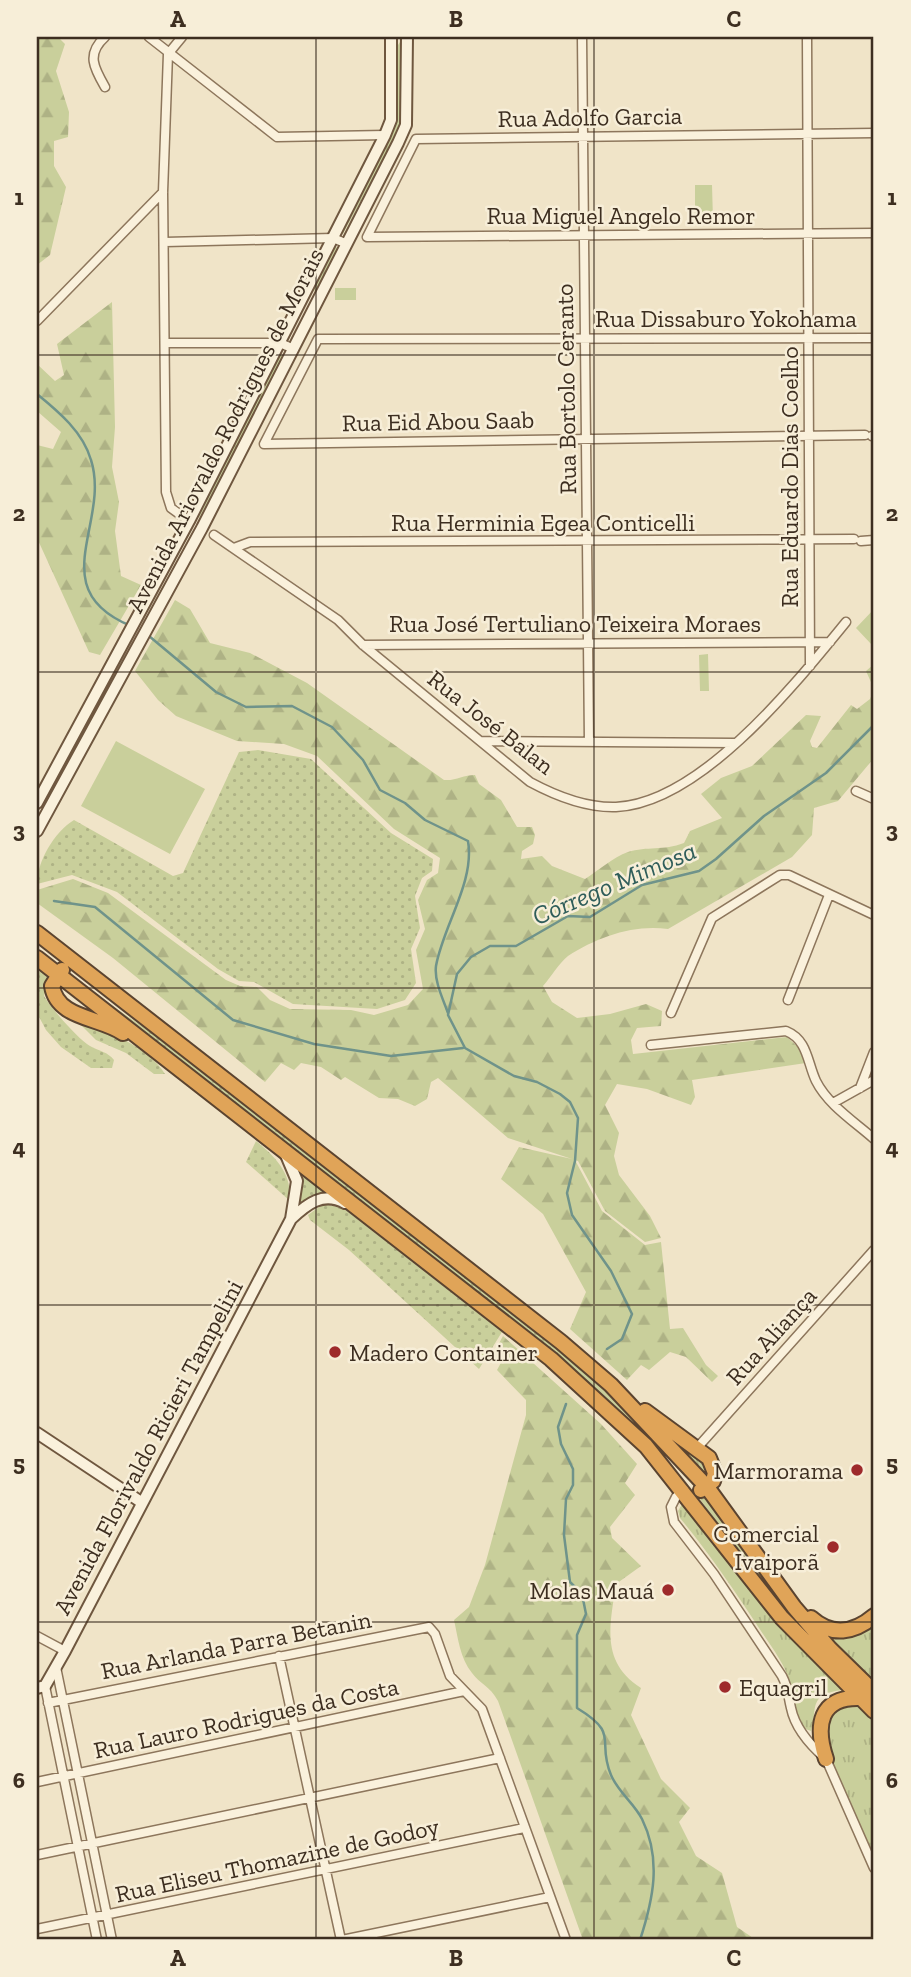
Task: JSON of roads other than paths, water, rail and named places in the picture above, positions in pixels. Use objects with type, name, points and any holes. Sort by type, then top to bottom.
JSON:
[{"type":"highway","points":[[37,933],[561,1342],[611,1385],[697,1448],[714,1465],[715,1473],[696,1489]]},
{"type":"highway","points":[[37,958],[551,1359],[696,1489],[782,1618],[868,1695]]},
{"type":"highway","points":[[102,986],[74,971],[63,970],[52,986],[54,995],[62,1006],[116,1029],[154,1055],[163,1057]]},
{"type":"highway","points":[[611,1385],[696,1489],[821,1627],[838,1632],[854,1630],[874,1616]]},
{"type":"highway","points":[[768,1571],[868,1695],[874,1711]]},
{"type":"highway","points":[[825,1759],[819,1736],[825,1712],[843,1698],[868,1695]]},
{"type":"street","points":[[105,37],[94,50],[92,58],[105,87]]},
{"type":"street","points":[[149,37],[277,137],[385,135]]},
{"type":"street","points":[[182,37],[168,54],[163,192],[167,343],[166,492],[172,508],[189,522]]},
{"type":"street","name":"Avenida Ariovaldo Rodrigues de Morais","points":[[37,803],[189,522],[385,135],[391,120],[391,37]]},
{"type":"street","name":"Avenida Ariovaldo Rodrigues de Morais","points":[[37,831],[294,349],[406,125],[407,37]]},
{"type":"street","name":"Rua Bortolo Ceranto","points":[[582,37],[589,742]]},
{"type":"street","name":"Rua Eduardo Dias Coelho","points":[[807,37],[810,666]]},
{"type":"street","name":"Rua Adolfo Garcia","points":[[367,237],[416,139],[874,133]]},
{"type":"street","points":[[37,321],[163,192]]},
{"type":"street","name":"Rua Miguel Angelo Remor","points":[[367,237],[584,233],[874,233]]},
{"type":"street","points":[[165,242],[333,238],[345,243]]},
{"type":"street","name":"Rua Dissaburo Yokohama","points":[[264,444],[318,339],[873,338]]},
{"type":"street","points":[[167,343],[280,343],[294,349]]},
{"type":"street","name":"Rua Eid Abou Saab","points":[[264,444],[586,437],[870,436]]},
{"type":"street","name":"Rua José Balan","points":[[214,535],[338,620],[363,645],[530,782],[570,800],[616,807],[646,801],[665,793],[690,778],[735,743],[782,699],[846,622]]},
{"type":"street","name":"Rua Herminia Egea Conticelli","points":[[234,548],[250,542],[874,540]]},
{"type":"street","name":"Rua José Tertuliano Teixeira Moraes","points":[[363,645],[830,642]]},
{"type":"street","points":[[481,741],[735,743]]},
{"type":"street","points":[[856,791],[874,799]]},
{"type":"street","points":[[670,1013],[707,928],[720,913],[780,875],[789,875],[874,915]]},
{"type":"street","points":[[788,1000],[829,895]]},
{"type":"street","points":[[37,928],[54,947]]},
{"type":"street","points":[[651,1045],[786,1031],[802,1043],[816,1080],[833,1103],[874,1139]]},
{"type":"street","points":[[860,1088],[874,1052]]},
{"type":"street","points":[[833,1103],[874,1080]]},
{"type":"street","name":"Avenida Florivaldo Ricieri Tampelini","points":[[41,1687],[65,1651],[291,1219],[297,1181],[282,1150]]},
{"type":"street","name":"Avenida Florivaldo Ricieri Tampelini","points":[[291,1219],[306,1206],[325,1198],[340,1200],[357,1209]]},
{"type":"street","name":"Rua Aliança","points":[[697,1448],[874,1250]]},
{"type":"street","points":[[37,1433],[141,1502]]},
{"type":"street","points":[[696,1489],[676,1497],[671,1507],[674,1522],[715,1574],[787,1686],[795,1720],[812,1747],[825,1759],[874,1868]]},
{"type":"street","name":"Rua Arlanda Parra Betanin","points":[[48,1703],[422,1627],[432,1629],[447,1669],[464,1691]]},
{"type":"street","points":[[37,1636],[65,1651]]},
{"type":"street","points":[[279,1656],[342,1940],[550,1897]]},
{"type":"street","points":[[56,1667],[80,1773],[112,1940]]},
{"type":"street","points":[[41,1687],[48,1703],[97,1940]]},
{"type":"street","points":[[464,1691],[482,1709],[566,1940]]},
{"type":"street","name":"Rua Lauro Rodrigues da Costa","points":[[37,1782],[464,1691]]},
{"type":"street","points":[[37,1855],[500,1758]]},
{"type":"street","name":"Rua Eliseu Thomazine de Godoy","points":[[37,1929],[524,1828]]},
{"type":"waterway","points":[[37,394],[62,415],[76,432],[91,460],[95,484],[85,553],[85,574],[90,593],[105,611],[131,626]]},
{"type":"waterway","points":[[149,636],[216,692],[246,707],[292,706],[332,727],[363,760],[380,790],[405,803],[425,820],[468,841],[469,857],[463,888],[436,966],[438,984],[448,1013]]},
{"type":"waterway","name":"Córrego Mimosa","points":[[607,1349],[622,1339],[632,1314],[611,1271],[572,1215],[567,1193],[575,1161],[578,1118],[570,1102],[560,1094],[537,1082],[514,1076],[465,1048],[448,1015],[457,974],[471,957],[490,946],[516,946],[568,916],[590,917],[642,885],[699,871],[764,816],[826,773],[874,725]]},
{"type":"waterway","points":[[54,901],[95,907],[233,1020],[314,1044],[391,1056],[463,1048]]},
{"type":"waterway","points":[[566,1404],[558,1427],[561,1444],[573,1469],[573,1485],[566,1499],[564,1535],[570,1582],[582,1594],[586,1614],[577,1635],[577,1708],[599,1725],[603,1732],[611,1775],[639,1813],[648,1834],[654,1865],[652,1895],[640,1940]]},
{"type":"place","name":"Madero Container","points":[[335,1352]]},
{"type":"place","name":"Marmorama","points":[[857,1470]]},
{"type":"place","name":"Comercial Ivaiporã","points":[[833,1547]]},
{"type":"place","name":"Molas Mauá","points":[[668,1590]]},
{"type":"place","name":"Equagril","points":[[725,1687]]}]
